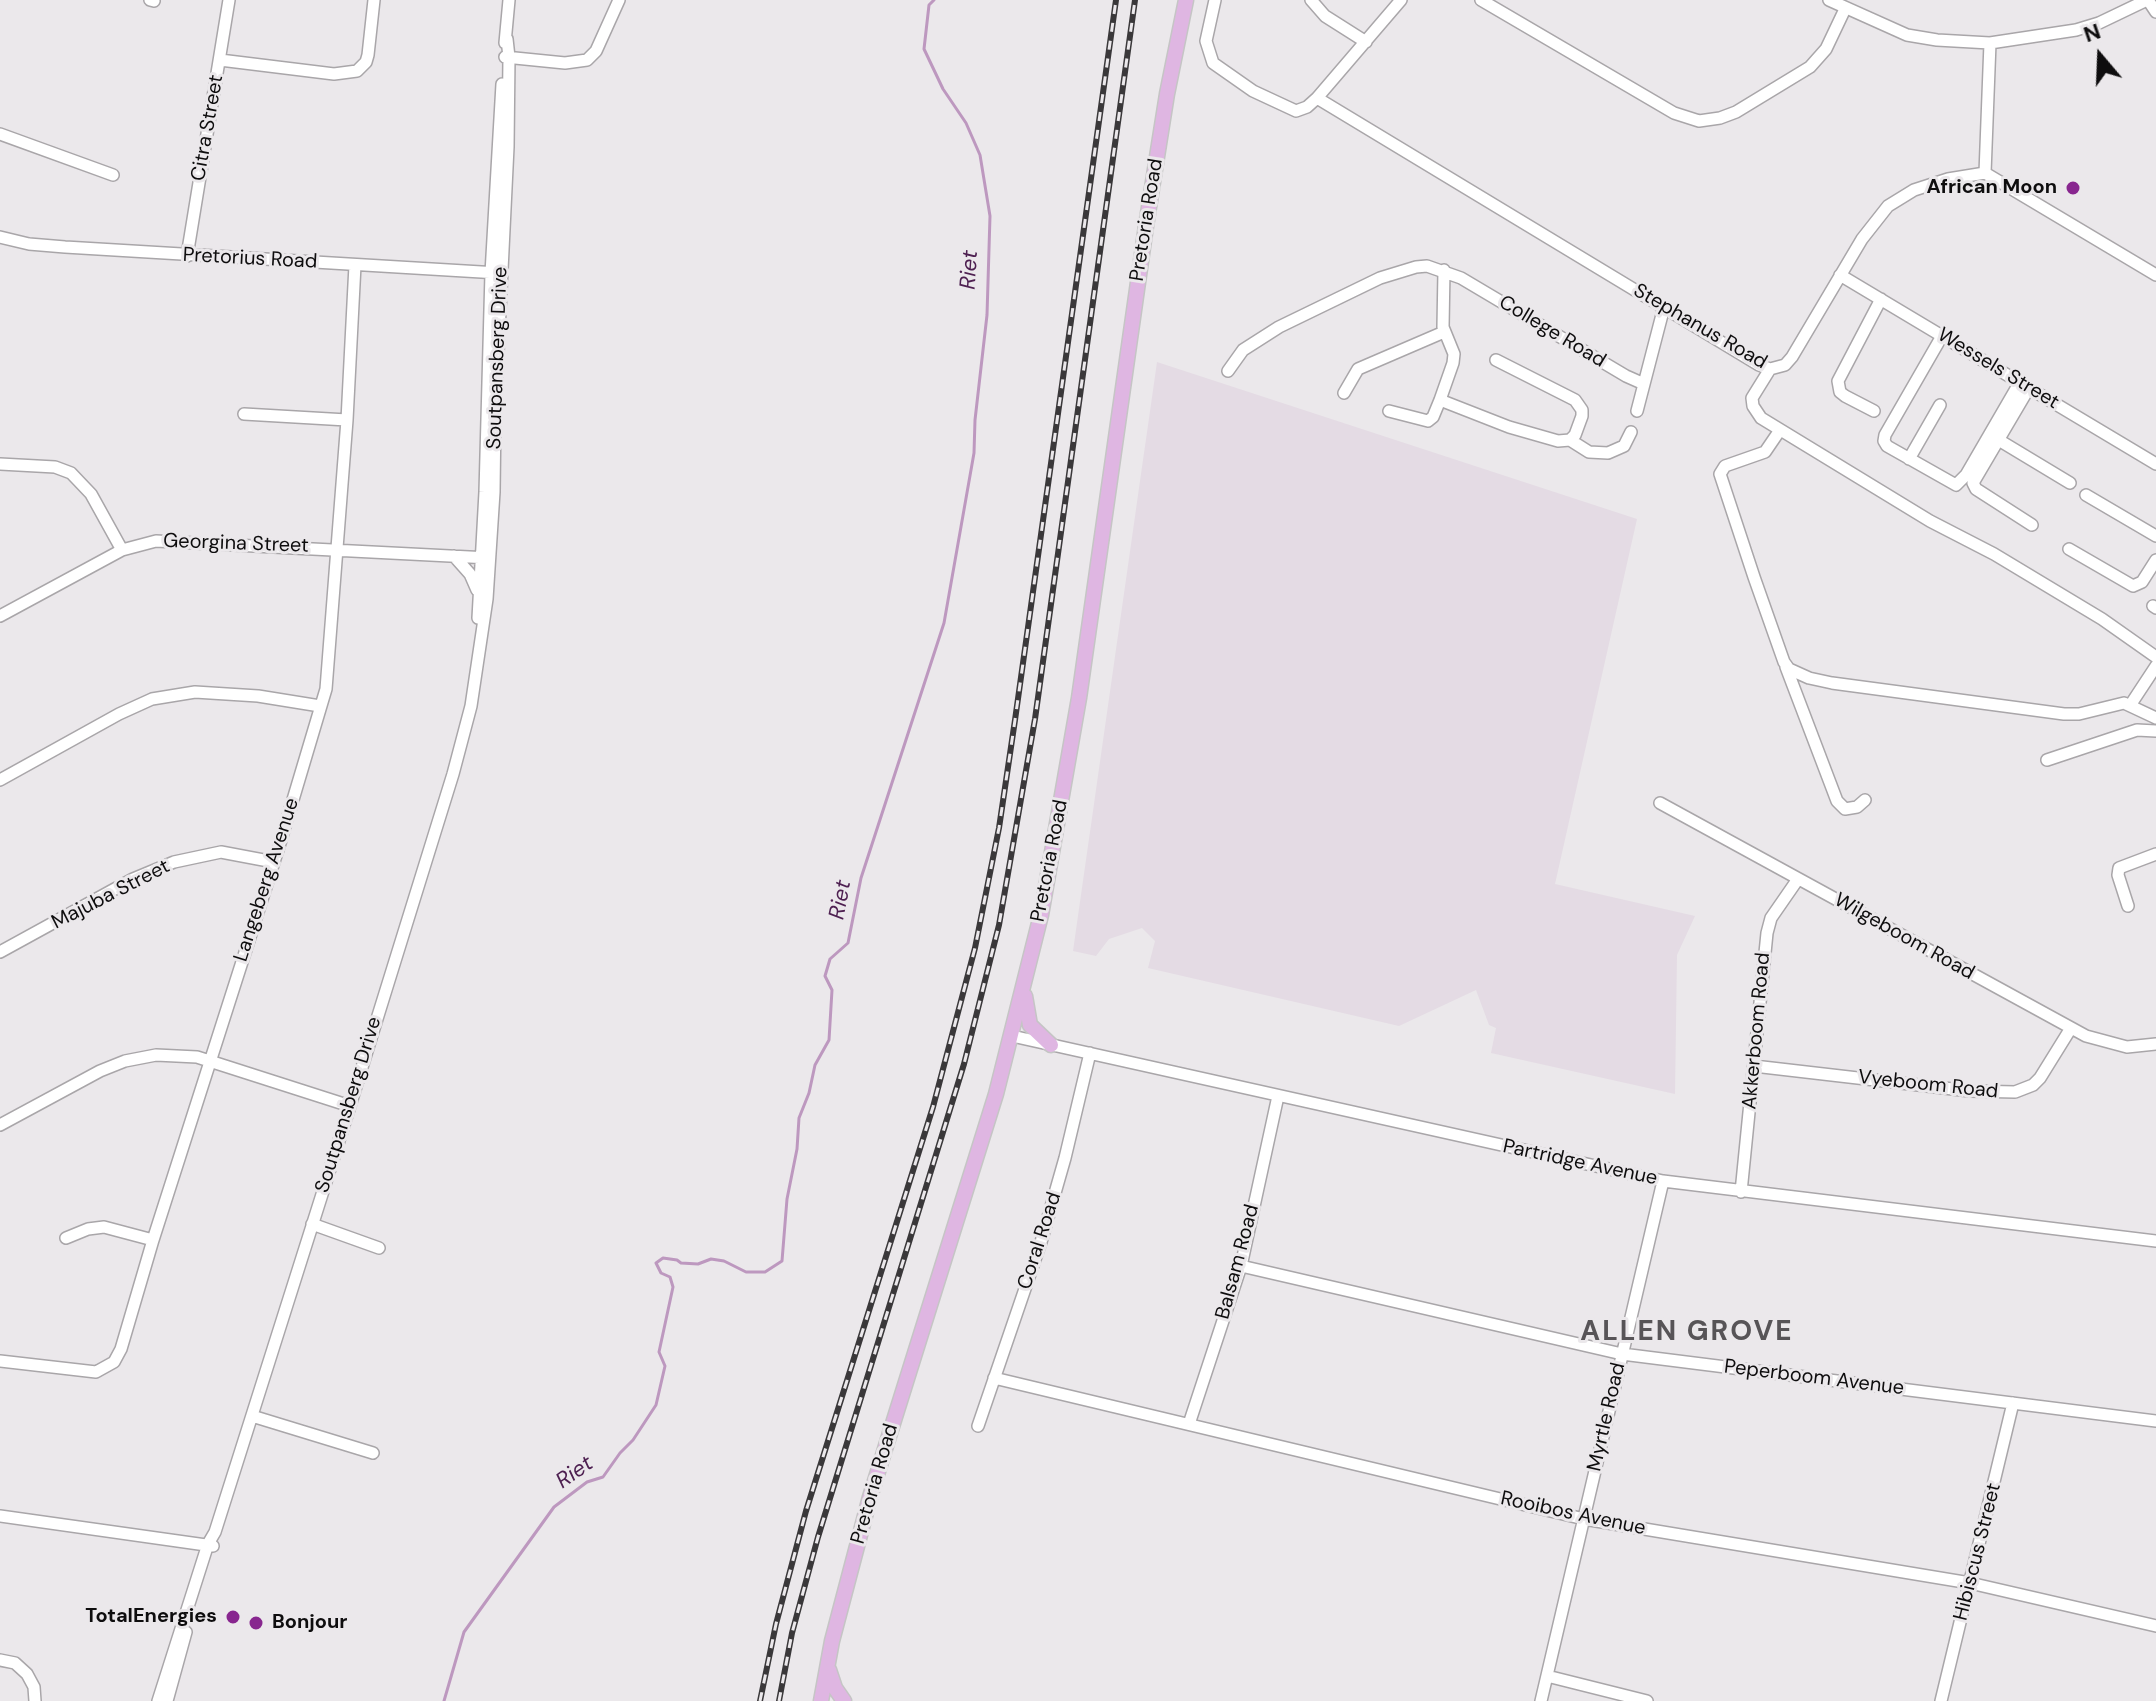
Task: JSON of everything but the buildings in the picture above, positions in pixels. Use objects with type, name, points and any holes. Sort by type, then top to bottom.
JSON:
[{"type":"main road","name":"Pretoria Road","points":[[823,1701],[828,1666],[870,1497],[1012,1036],[1024,988],[1059,820],[1101,550],[1146,226],[1186,0]]},
{"type":"main road","points":[[1024,988],[1030,1025],[1051,1045]]},
{"type":"main road","points":[[828,1666],[835,1688],[844,1701]]},
{"type":"street","name":"Citra Street","points":[[187,256],[229,0]]},
{"type":"street","points":[[220,60],[334,74],[357,71],[368,55],[374,0]]},
{"type":"street","name":"Soutpansberg Drive","points":[[167,1701],[211,1545],[453,774],[471,706],[487,599],[496,273],[509,0]]},
{"type":"street","points":[[506,57],[565,63],[587,60],[596,51],[619,0]]},
{"type":"street","points":[[1215,0],[1206,41],[1209,57],[1220,70],[1292,110],[1304,109],[1317,98],[1401,0]]},
{"type":"street","points":[[1311,0],[1325,16],[1366,42]]},
{"type":"street","points":[[1481,0],[1683,118],[1699,121],[1736,112],[1810,67],[1826,49],[1845,9]]},
{"type":"street","points":[[1829,0],[1907,35],[1990,43],[2076,30],[2148,0],[2156,12]]},
{"type":"street","points":[[1990,43],[1985,173],[2156,275]]},
{"type":"street","name":"Stephanus Road","points":[[1317,98],[1770,369],[1785,365],[1792,357],[1875,221],[1900,198],[1927,184],[1985,173]]},
{"type":"street","points":[[0,134],[113,175]]},
{"type":"street","name":"Pretorius Road","points":[[0,237],[29,244],[187,256],[496,273]]},
{"type":"street","name":"Langeberg Avenue","points":[[0,1361],[87,1372],[109,1367],[121,1349],[274,862],[328,677],[355,265]]},
{"type":"street","points":[[1228,371],[1237,356],[1253,342],[1365,284],[1416,267],[1444,270],[1444,332],[1452,348],[1453,363],[1440,400],[1428,421],[1389,411]]},
{"type":"street","name":"College Road","points":[[1444,270],[1644,384]]},
{"type":"street","name":"Wessels Street","points":[[1840,275],[2156,464]]},
{"type":"street","points":[[1874,411],[1840,392],[1838,381],[1881,299]]},
{"type":"street","points":[[1637,411],[1664,307]]},
{"type":"street","points":[[1344,393],[1358,369],[1444,332]]},
{"type":"street","points":[[1942,336],[1883,438],[1887,446],[1947,482],[1958,484],[2024,385]]},
{"type":"street","points":[[1496,360],[1575,400],[1582,410],[1582,416],[1570,440]]},
{"type":"street","points":[[1770,369],[1754,393],[1752,402],[1761,418],[1930,521],[1994,554],[2102,619],[2156,657]]},
{"type":"street","points":[[2024,385],[1975,477],[1974,486],[2032,525]]},
{"type":"street","points":[[1440,400],[1534,435],[1558,441],[1570,440],[1589,452],[1608,453],[1624,446],[1631,432]]},
{"type":"street","points":[[1909,459],[1940,405]]},
{"type":"street","points":[[244,414],[347,420]]},
{"type":"street","points":[[1780,430],[1765,452],[1725,466],[1720,474],[1786,666],[1837,801],[1845,809],[1857,807],[1865,800]]},
{"type":"street","points":[[1997,439],[2070,483]]},
{"type":"street","points":[[0,464],[55,467],[71,473],[91,494],[122,550]]},
{"type":"street","points":[[2086,495],[2156,536]]},
{"type":"street","name":"Georgina Street","points":[[0,616],[122,550],[156,541],[486,558]]},
{"type":"street","points":[[2069,549],[2133,586],[2142,582],[2156,560]]},
{"type":"street","points":[[454,556],[470,574],[479,598]]},
{"type":"street","name":"Soutpansberg Drive","points":[[476,676],[479,598],[486,558]]},
{"type":"street","points":[[1786,666],[1798,675],[1816,680],[2064,714],[2131,704],[2156,718]]},
{"type":"street","points":[[2131,704],[2156,666]]},
{"type":"street","points":[[0,780],[132,707],[175,694],[195,692],[258,696],[320,706]]},
{"type":"street","points":[[2047,760],[2137,730],[2156,731]]},
{"type":"street","name":"Wilgeboom Road","points":[[1660,803],[2071,1028],[2100,1042],[2127,1047],[2156,1044]]},
{"type":"street","name":"Majuba Street","points":[[0,952],[133,879],[174,862],[221,852],[274,862]]},
{"type":"street","points":[[2128,906],[2118,875],[2119,868],[2156,854]]},
{"type":"street","name":"Akkerboom Road","points":[[1741,1192],[1768,925],[1798,879]]},
{"type":"street","name":"Vyeboom Road","points":[[1754,1066],[1970,1091],[2015,1092],[2033,1085],[2040,1078],[2071,1028]]},
{"type":"street","name":"Partridge Avenue","points":[[1012,1036],[1663,1181],[2156,1241]]},
{"type":"street","name":"Coral Road","points":[[978,1426],[1045,1228],[1090,1053]]},
{"type":"street","points":[[0,1125],[100,1071],[125,1061],[173,1055],[209,1061],[350,1106]]},
{"type":"street","name":"Balsam Road","points":[[1189,1424],[1241,1266],[1278,1096]]},
{"type":"street","name":"Myrtle Road","points":[[1541,1701],[1663,1181]]},
{"type":"street","points":[[312,1224],[379,1248]]},
{"type":"street","points":[[66,1238],[88,1229],[104,1227],[153,1240]]},
{"type":"street","name":"Peperboom Avenue","points":[[1241,1266],[1622,1354],[2156,1421]]},
{"type":"street","name":"Rooibos Avenue","points":[[994,1378],[1584,1519],[1970,1583],[2156,1626]]},
{"type":"street","name":"Hibiscus Street","points":[[1941,1701],[2013,1403]]},
{"type":"street","points":[[252,1416],[373,1453]]},
{"type":"street","points":[[0,1516],[211,1545]]},
{"type":"street","name":"Soutpansberg Drive","points":[[158,1701],[211,1545]]},
{"type":"street","points":[[0,1660],[15,1663],[27,1674],[34,1687],[35,1701]]},
{"type":"street","points":[[1547,1676],[1647,1701]]},
{"type":"shaded area","points":[[1157,362],[1637,519],[1555,884],[1695,916],[1677,955],[1675,1094],[1491,1053],[1496,1028],[1489,1025],[1476,990],[1399,1026],[1148,968],[1155,941],[1142,928],[1109,939],[1096,956],[1073,951]]},
{"type":"waterway","name":"Riet","points":[[444,1701],[464,1632],[554,1507],[587,1482],[603,1477],[656,1405],[665,1366],[659,1352],[673,1287],[670,1277],[661,1273],[656,1263],[663,1258],[698,1264],[711,1259],[724,1261],[746,1272],[765,1272],[782,1261],[799,1118],[815,1065],[829,1040],[832,990],[825,976],[830,959],[848,943],[861,878],[944,623],[974,453],[987,315],[990,216],[980,155],[966,123],[943,89],[924,49],[929,5],[934,0]]},
{"type":"railway","points":[[760,1701],[776,1624],[806,1511],[933,1107],[975,948],[999,828],[1116,0]]},
{"type":"railway","points":[[779,1701],[792,1633],[818,1537],[964,1064],[999,925],[1035,719],[1135,0]]},
{"type":"place","name":"African Moon","points":[[2073,188]]},
{"type":"place","name":"TotalEnergies","points":[[233,1617]]},
{"type":"place","name":"Bonjour","points":[[256,1623]]},
{"type":"district","name":"ALLEN GROVE","points":[[1687,1333]]}]
